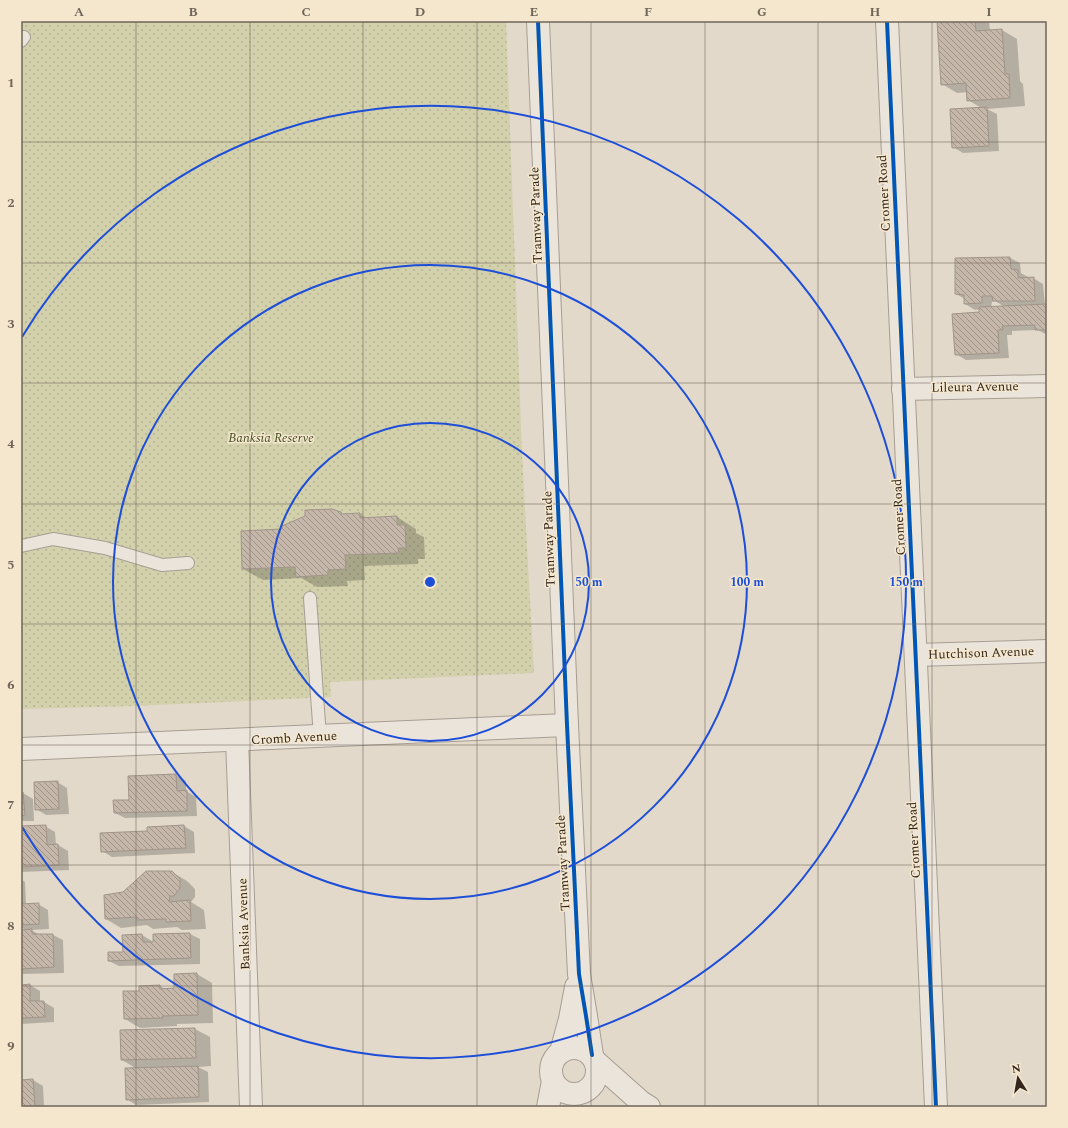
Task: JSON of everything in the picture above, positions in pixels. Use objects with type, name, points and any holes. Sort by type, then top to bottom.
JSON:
[{"type":"street","name":"Tramway Parade","points":[[538,21],[567,725],[579,974],[594,1059]]},
{"type":"street","name":"Cromer Road","points":[[887,21],[936,1107]]},
{"type":"street","name":"Lileura Avenue","points":[[903,389],[1047,386]]},
{"type":"street","name":"Hutchison Avenue","points":[[916,655],[1047,651]]},
{"type":"street","name":"Cromb Avenue","points":[[21,749],[567,725]]},
{"type":"street","name":"Banksia Avenue","points":[[237,740],[252,1107]]},
{"type":"street","name":"Tramway Parade","points":[[561,1052],[570,1019],[579,974]]},
{"type":"street","points":[[576,1048],[584,1050],[645,1105],[580,1096],[564,1092],[558,1088],[553,1081],[551,1073],[555,1058],[561,1052],[568,1049],[576,1048]]},
{"type":"street","points":[[580,1096],[594,1083],[597,1078],[598,1070],[594,1059]]},
{"type":"street","points":[[548,1107],[553,1081]]},
{"type":"lane","points":[[21,546],[54,539],[105,548],[162,565],[188,563]]},
{"type":"lane","points":[[310,598],[320,736]]},
{"type":"green space","name":"Banksia Reserve","points":[[21,21],[506,21],[522,454],[534,673],[330,682],[331,697],[135,706],[21,709]]},
{"type":"building","points":[[937,21],[975,21],[976,31],[1002,29],[1005,74],[1009,74],[1010,98],[967,101],[966,83],[941,85]]},
{"type":"building","points":[[987,107],[989,146],[952,148],[950,109]]},
{"type":"building","points":[[1010,257],[1011,269],[1018,270],[1018,278],[1034,277],[1035,301],[993,301],[992,296],[982,296],[982,303],[964,304],[964,295],[955,294],[955,258]]},
{"type":"building","points":[[1047,304],[1047,330],[1035,330],[1035,325],[1002,326],[1003,330],[998,330],[999,353],[955,355],[952,314],[979,312],[979,307]]},
{"type":"building","points":[[332,509],[341,512],[341,514],[360,513],[360,518],[397,516],[397,525],[405,525],[406,548],[398,548],[399,553],[345,555],[346,569],[328,570],[328,575],[296,577],[295,567],[242,569],[241,531],[282,529],[282,526],[305,516],[305,510]]},
{"type":"building","points":[[176,774],[177,791],[187,790],[187,811],[114,813],[113,800],[129,800],[128,776]]},
{"type":"building","points":[[58,781],[59,809],[35,810],[34,782]]},
{"type":"building","points":[[23,792],[25,815],[21,816],[21,793]]},
{"type":"building","points":[[46,825],[47,845],[58,844],[59,865],[21,867],[21,826]]},
{"type":"building","points":[[184,825],[186,848],[101,852],[100,833],[147,831],[147,827]]},
{"type":"building","points":[[146,871],[172,871],[180,879],[180,888],[174,896],[170,896],[169,902],[190,900],[191,921],[166,922],[166,919],[137,920],[137,917],[105,919],[104,895],[123,892]]},
{"type":"building","points":[[39,903],[39,924],[21,925],[21,904]]},
{"type":"building","points":[[32,929],[32,934],[53,934],[54,967],[21,969],[21,930]]},
{"type":"building","points":[[190,933],[191,958],[108,961],[108,952],[123,952],[122,935],[142,934],[143,942],[153,942],[153,934]]},
{"type":"building","points":[[197,973],[198,1015],[124,1019],[123,991],[139,991],[139,986],[160,985],[160,989],[174,988],[174,974]]},
{"type":"building","points":[[30,984],[30,1001],[44,1001],[45,1017],[21,1018],[21,985]]},
{"type":"building","points":[[195,1028],[196,1058],[121,1060],[120,1030]]},
{"type":"building","points":[[198,1066],[199,1097],[126,1100],[125,1068]]},
{"type":"building","points":[[33,1079],[35,1107],[21,1107],[21,1080]]},
{"type":"cycle path","points":[[538,21],[567,725],[579,974],[592,1055]]},
{"type":"cycle path","points":[[887,21],[936,1107]]}]
